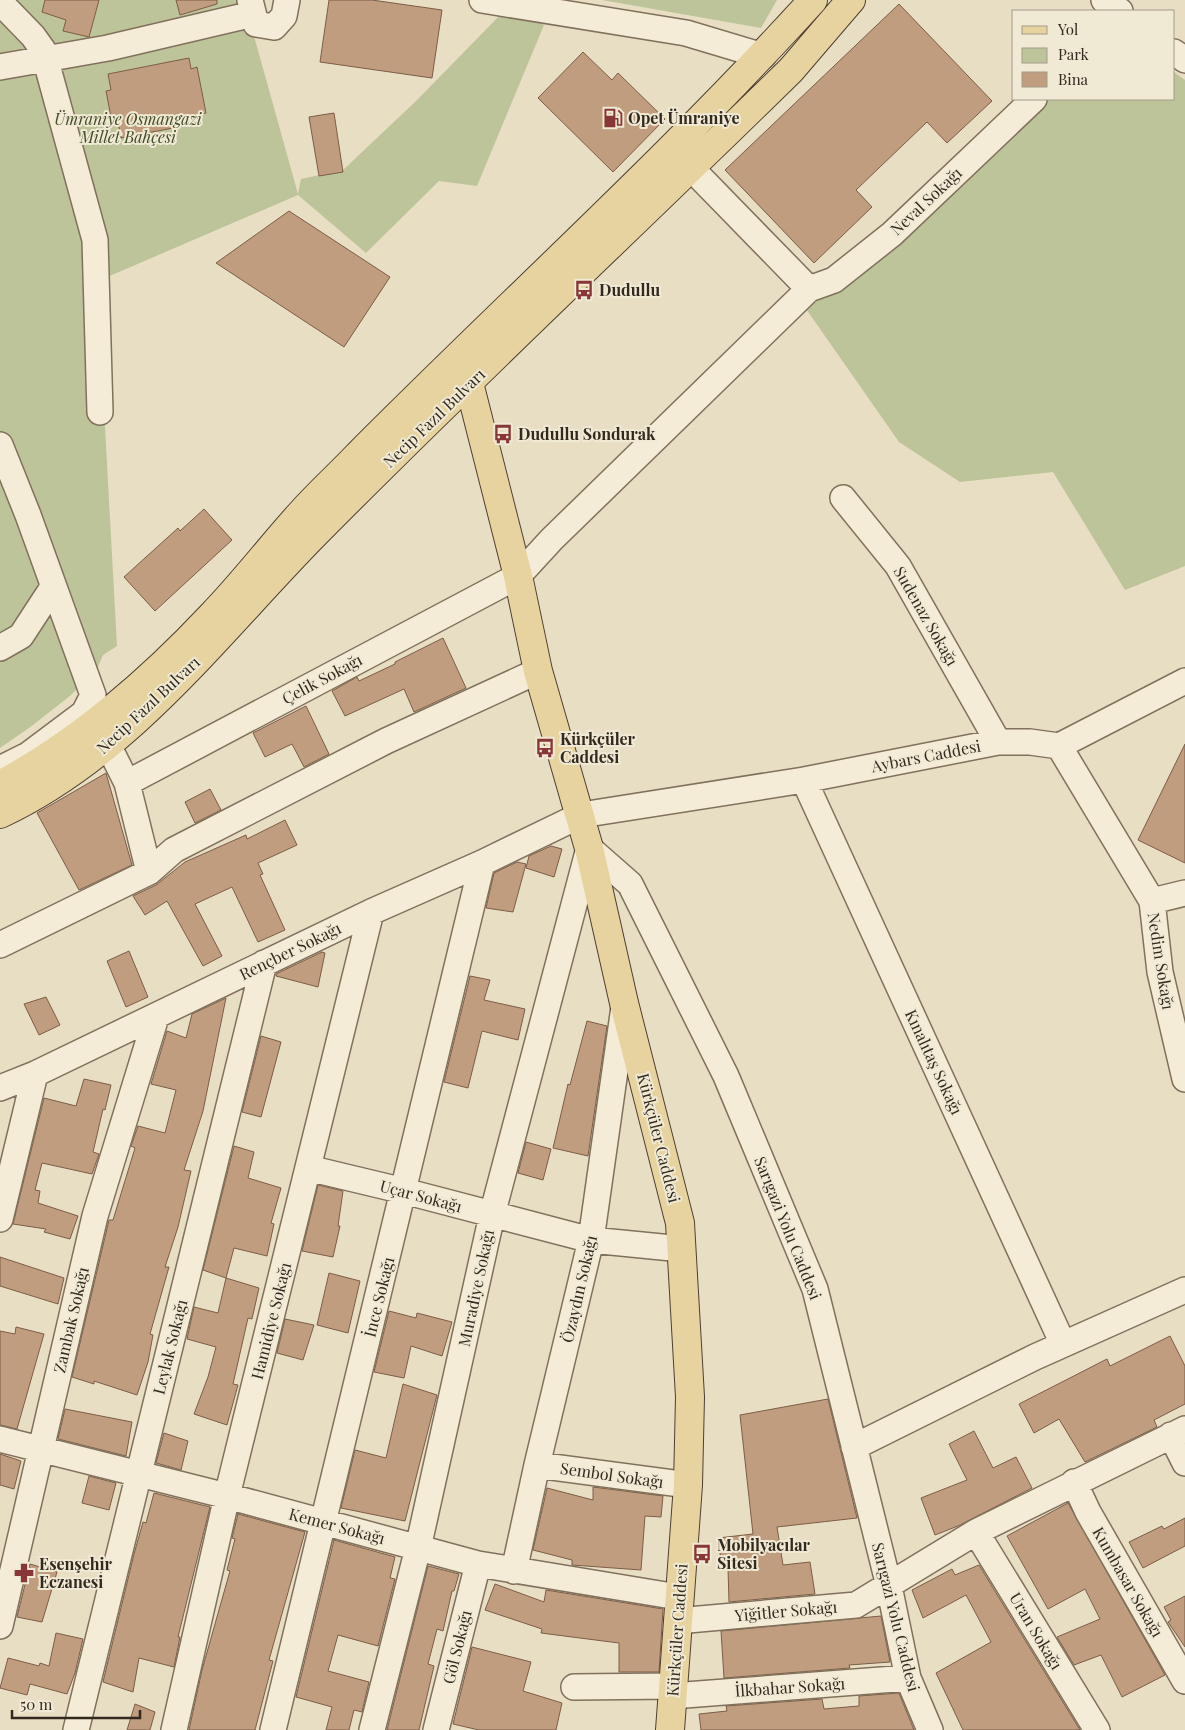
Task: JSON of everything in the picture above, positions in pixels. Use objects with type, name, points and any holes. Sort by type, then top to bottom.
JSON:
[{"type":"main road","name":"Necip Fazıl Bulvarı","points":[[763,56],[798,0]]},
{"type":"main road","name":"Necip Fazıl Bulvarı","points":[[0,814],[57,784],[108,745],[229,628],[462,372],[551,268],[763,56],[813,0]]},
{"type":"main road","name":"Necip Fazıl Bulvarı","points":[[0,786],[24,773],[97,722],[150,677],[213,614],[302,512],[691,168],[791,70],[851,0]]},
{"type":"main road","name":"Kürkçüler Caddesi","points":[[462,372],[518,576],[538,671],[581,815],[624,1003],[680,1223],[690,1398],[688,1485],[670,1730]]},
{"type":"street","points":[[0,67],[108,48],[251,7],[256,24],[274,27],[284,16],[287,0]]},
{"type":"street","points":[[482,0],[686,33],[763,56]]},
{"type":"street","points":[[1104,0],[1119,10]]},
{"type":"street","points":[[0,2],[39,43],[46,59],[95,240],[100,412]]},
{"type":"street","name":"Neval Sokağı","points":[[809,289],[834,280],[892,234],[1033,100]]},
{"type":"street","points":[[691,168],[809,289]]},
{"type":"street","name":"Çelik Sokağı","points":[[127,783],[518,576],[552,539],[809,289]]},
{"type":"street","points":[[0,445],[28,515],[93,695],[84,713],[28,755],[0,769]]},
{"type":"street","name":"Sudenaz Sokağı","points":[[843,498],[898,566],[998,742]]},
{"type":"street","points":[[0,648],[21,636],[53,587]]},
{"type":"street","points":[[0,944],[149,872],[174,850],[386,741],[538,671]]},
{"type":"street","points":[[1185,681],[1059,746],[1152,901],[1185,893]]},
{"type":"street","name":"Aybars Caddesi","points":[[581,815],[804,780],[998,742],[1030,742],[1059,746]]},
{"type":"street","points":[[108,745],[127,783],[149,872]]},
{"type":"street","name":"Kınalıtaş Sokağı","points":[[804,780],[1063,1344]]},
{"type":"street","name":"Rençber Sokağı","points":[[0,1088],[35,1074],[371,912],[482,863],[581,815]]},
{"type":"street","name":"Muradiye Sokağı","points":[[372,1730],[418,1548],[492,1215],[589,848]]},
{"type":"street","name":"Sarıgazi Yolu Caddesi","points":[[589,848],[630,884],[726,1076],[815,1289],[889,1586],[908,1678],[930,1730]]},
{"type":"street","name":"İnce Sokağı","points":[[273,1730],[482,863]]},
{"type":"street","name":"Nedim Sokağı","points":[[1152,901],[1160,972],[1185,1079]]},
{"type":"street","name":"Hamidiye Sokağı","points":[[174,1730],[228,1496],[371,912]]},
{"type":"street","name":"Leylak Sokağı","points":[[76,1730],[264,963]]},
{"type":"street","name":"Özaydın Sokağı","points":[[514,1571],[537,1465],[591,1240],[624,1003]]},
{"type":"street","name":"Zambak Sokağı","points":[[0,1626],[96,1216],[156,1017]]},
{"type":"street","points":[[0,1220],[35,1074]]},
{"type":"street","name":"Uçar Sokağı","points":[[308,1168],[591,1240],[682,1249]]},
{"type":"street","points":[[854,1447],[1063,1344],[1185,1290]]},
{"type":"street","points":[[1178,1432],[1185,1463]]},
{"type":"street","name":"Yiğitler Sokağı","points":[[678,1609],[856,1605],[976,1532],[1178,1432]]},
{"type":"street","name":"Kemer Sokağı","points":[[0,1439],[228,1496],[478,1564],[678,1609]]},
{"type":"street","name":"Sembol Sokağı","points":[[537,1465],[688,1485]]},
{"type":"street","name":"Kumbasar Sokağı","points":[[1074,1482],[1092,1519],[1185,1681]]},
{"type":"street","name":"Uran Sokağı","points":[[976,1532],[1097,1730]]},
{"type":"street","name":"Göl Sokağı","points":[[436,1730],[478,1564]]},
{"type":"street","name":"İlkbahar Sokağı","points":[[574,1686],[672,1691],[908,1678]]},
{"type":"green space","name":"Ümraniye Osmangazi Millet Bahçesi","points":[[0,0],[244,0],[298,194],[301,179],[343,170],[416,101],[509,6],[544,25],[477,186],[439,181],[366,253],[298,195],[105,278],[105,427],[117,646],[103,655],[97,669],[70,696],[0,748]]},
{"type":"green space","points":[[602,0],[777,0],[761,28]]},
{"type":"green space","points":[[1175,73],[1185,80],[1185,566],[1125,590],[1053,472],[960,482],[899,442],[804,306],[960,184],[1047,100],[1175,100]]},
{"type":"building","points":[[45,0],[99,0],[89,37],[63,31],[66,20],[42,12]]},
{"type":"building","points":[[176,0],[217,0],[217,4],[180,15]]},
{"type":"building","points":[[329,0],[372,0],[442,10],[432,78],[320,62]]},
{"type":"building","points":[[899,4],[992,101],[947,143],[927,122],[856,190],[872,207],[814,263],[725,170]]},
{"type":"building","points":[[583,52],[612,80],[618,73],[665,119],[613,172],[538,98]]},
{"type":"building","points":[[189,58],[191,69],[197,67],[206,113],[197,115],[199,123],[121,138],[118,121],[112,122],[106,91],[111,90],[108,74]]},
{"type":"building","points":[[334,113],[343,172],[319,176],[309,117]]},
{"type":"building","points":[[289,211],[390,277],[344,347],[216,263]]},
{"type":"building","points":[[204,509],[232,540],[155,611],[124,577],[178,528],[180,531]]},
{"type":"building","points":[[443,638],[466,688],[414,712],[404,689],[345,716],[332,691],[357,677],[359,681],[395,664],[395,662]]},
{"type":"building","points":[[306,706],[329,754],[304,767],[292,744],[265,757],[253,733]]},
{"type":"building","points":[[1185,744],[1185,863],[1138,840]]},
{"type":"building","points":[[106,773],[132,865],[79,890],[37,813]]},
{"type":"building","points":[[210,789],[221,810],[195,823],[185,802]]},
{"type":"building","points":[[285,820],[297,845],[258,863],[263,874],[260,875],[285,930],[258,942],[232,887],[195,904],[222,956],[203,966],[167,901],[145,915],[133,896],[156,885],[185,862],[246,835],[247,839]]},
{"type":"building","points":[[551,846],[562,849],[554,877],[526,868],[529,856]]},
{"type":"building","points":[[517,862],[526,864],[513,912],[486,908],[494,873]]},
{"type":"building","points":[[129,951],[148,997],[126,1007],[107,961]]},
{"type":"building","points":[[322,952],[325,953],[318,987],[276,976],[276,974]]},
{"type":"building","points":[[470,976],[490,980],[484,1000],[525,1009],[518,1040],[482,1031],[468,1088],[444,1082]]},
{"type":"building","points":[[46,997],[60,1025],[39,1035],[24,1004]]},
{"type":"building","points":[[226,998],[203,1111],[184,1170],[191,1171],[178,1227],[165,1267],[169,1267],[150,1334],[153,1335],[148,1362],[137,1395],[94,1381],[94,1384],[72,1377],[109,1220],[113,1220],[135,1148],[131,1146],[138,1126],[165,1133],[176,1090],[151,1084],[167,1031],[186,1038],[192,1014]]},
{"type":"building","points":[[587,1021],[607,1026],[588,1156],[553,1148],[568,1084],[570,1085]]},
{"type":"building","points":[[261,1036],[281,1042],[261,1117],[242,1112]]},
{"type":"building","points":[[84,1079],[111,1085],[93,1152],[99,1154],[92,1174],[42,1163],[35,1190],[40,1191],[38,1203],[78,1216],[70,1239],[44,1232],[46,1229],[13,1224],[44,1098],[76,1106]]},
{"type":"building","points":[[526,1142],[551,1149],[543,1180],[518,1173]]},
{"type":"building","points":[[234,1146],[254,1152],[248,1178],[281,1188],[271,1223],[274,1224],[267,1256],[234,1248],[226,1278],[203,1270]]},
{"type":"building","points":[[318,1185],[343,1191],[338,1226],[340,1226],[333,1257],[302,1251]]},
{"type":"building","points":[[0,1257],[64,1278],[58,1304],[0,1286]]},
{"type":"building","points":[[329,1273],[360,1281],[348,1333],[317,1325]]},
{"type":"building","points":[[226,1278],[259,1288],[252,1319],[248,1318],[233,1384],[238,1385],[227,1425],[194,1414],[208,1377],[216,1347],[187,1339],[194,1307],[218,1313]]},
{"type":"building","points":[[389,1311],[416,1318],[417,1313],[452,1322],[442,1356],[411,1346],[404,1378],[374,1372]]},
{"type":"building","points":[[285,1319],[314,1325],[303,1360],[277,1353]]},
{"type":"building","points":[[16,1327],[44,1334],[17,1429],[0,1425],[0,1331],[15,1334]]},
{"type":"building","points":[[1170,1336],[1185,1366],[1185,1404],[1154,1420],[1157,1427],[1085,1462],[1059,1419],[1034,1433],[1019,1404],[1107,1359],[1110,1366]]},
{"type":"building","points":[[403,1384],[437,1395],[405,1521],[341,1508],[355,1450],[386,1458]]},
{"type":"building","points":[[828,1399],[857,1518],[777,1527],[783,1565],[810,1562],[815,1594],[729,1602],[728,1568],[722,1568],[718,1538],[753,1534],[740,1415]]},
{"type":"building","points":[[65,1409],[132,1422],[126,1456],[58,1439]]},
{"type":"building","points":[[974,1431],[993,1468],[1016,1457],[1032,1488],[958,1526],[935,1535],[921,1498],[967,1480],[949,1444]]},
{"type":"building","points":[[164,1433],[188,1441],[181,1470],[156,1463]]},
{"type":"building","points":[[0,1454],[21,1461],[14,1489],[0,1485]]},
{"type":"building","points":[[89,1476],[116,1483],[109,1510],[82,1503]]},
{"type":"building","points":[[593,1487],[663,1496],[661,1517],[645,1516],[641,1570],[572,1565],[572,1560],[533,1550],[547,1488],[593,1500]]},
{"type":"building","points":[[154,1493],[210,1507],[178,1637],[180,1637],[174,1667],[139,1658],[133,1692],[103,1682],[134,1554],[143,1522],[146,1523]]},
{"type":"building","points":[[1068,1503],[1165,1675],[1122,1697],[1101,1655],[1074,1665],[1057,1637],[1100,1619],[1085,1589],[1048,1609],[1007,1536]]},
{"type":"building","points":[[238,1514],[305,1532],[269,1660],[273,1661],[255,1730],[189,1730],[202,1670],[230,1571],[227,1570],[235,1539],[232,1538]]},
{"type":"building","points":[[1185,1518],[1185,1546],[1143,1568],[1129,1542],[1162,1526],[1164,1529]]},
{"type":"building","points":[[334,1540],[395,1557],[390,1578],[395,1579],[378,1646],[338,1635],[328,1671],[369,1682],[362,1712],[354,1710],[349,1730],[326,1730],[332,1707],[296,1697]]},
{"type":"building","points":[[30,1564],[57,1572],[42,1622],[17,1617]]},
{"type":"building","points":[[979,1565],[1080,1730],[963,1730],[936,1673],[991,1642],[966,1595],[923,1618],[912,1590],[952,1569],[955,1575]]},
{"type":"building","points":[[428,1566],[459,1574],[454,1591],[452,1591],[443,1631],[437,1629],[428,1664],[434,1666],[419,1730],[387,1730]]},
{"type":"building","points":[[495,1584],[544,1602],[546,1590],[663,1609],[659,1672],[619,1672],[619,1643],[541,1633],[542,1629],[485,1610]]},
{"type":"building","points":[[1185,1596],[1185,1647],[1168,1622],[1171,1620],[1164,1607]]},
{"type":"building","points":[[881,1616],[890,1662],[849,1665],[850,1668],[724,1678],[721,1631]]},
{"type":"building","points":[[56,1633],[83,1639],[75,1673],[67,1694],[30,1684],[27,1695],[0,1688],[8,1658],[39,1666],[40,1663],[49,1666]]},
{"type":"building","points":[[472,1647],[531,1662],[523,1691],[562,1703],[556,1730],[479,1730],[453,1724]]},
{"type":"building","points":[[899,1693],[914,1730],[701,1730],[699,1714],[727,1711],[726,1706],[822,1699],[824,1709],[859,1706],[859,1696]]},
{"type":"building","points":[[135,1704],[155,1712],[150,1730],[127,1730]]},
{"type":"place","name":"Opet Ümraniye","points":[[613,118]]},
{"type":"place","name":"Dudullu","points":[[584,290]]},
{"type":"place","name":"Dudullu Sondurak","points":[[503,434]]},
{"type":"place","name":"Kürkçüler Caddesi","points":[[545,748]]},
{"type":"place","name":"Mobilyacılar Sitesi","points":[[702,1554]]},
{"type":"place","name":"Esenşehir Eczanesi","points":[[24,1573]]}]
